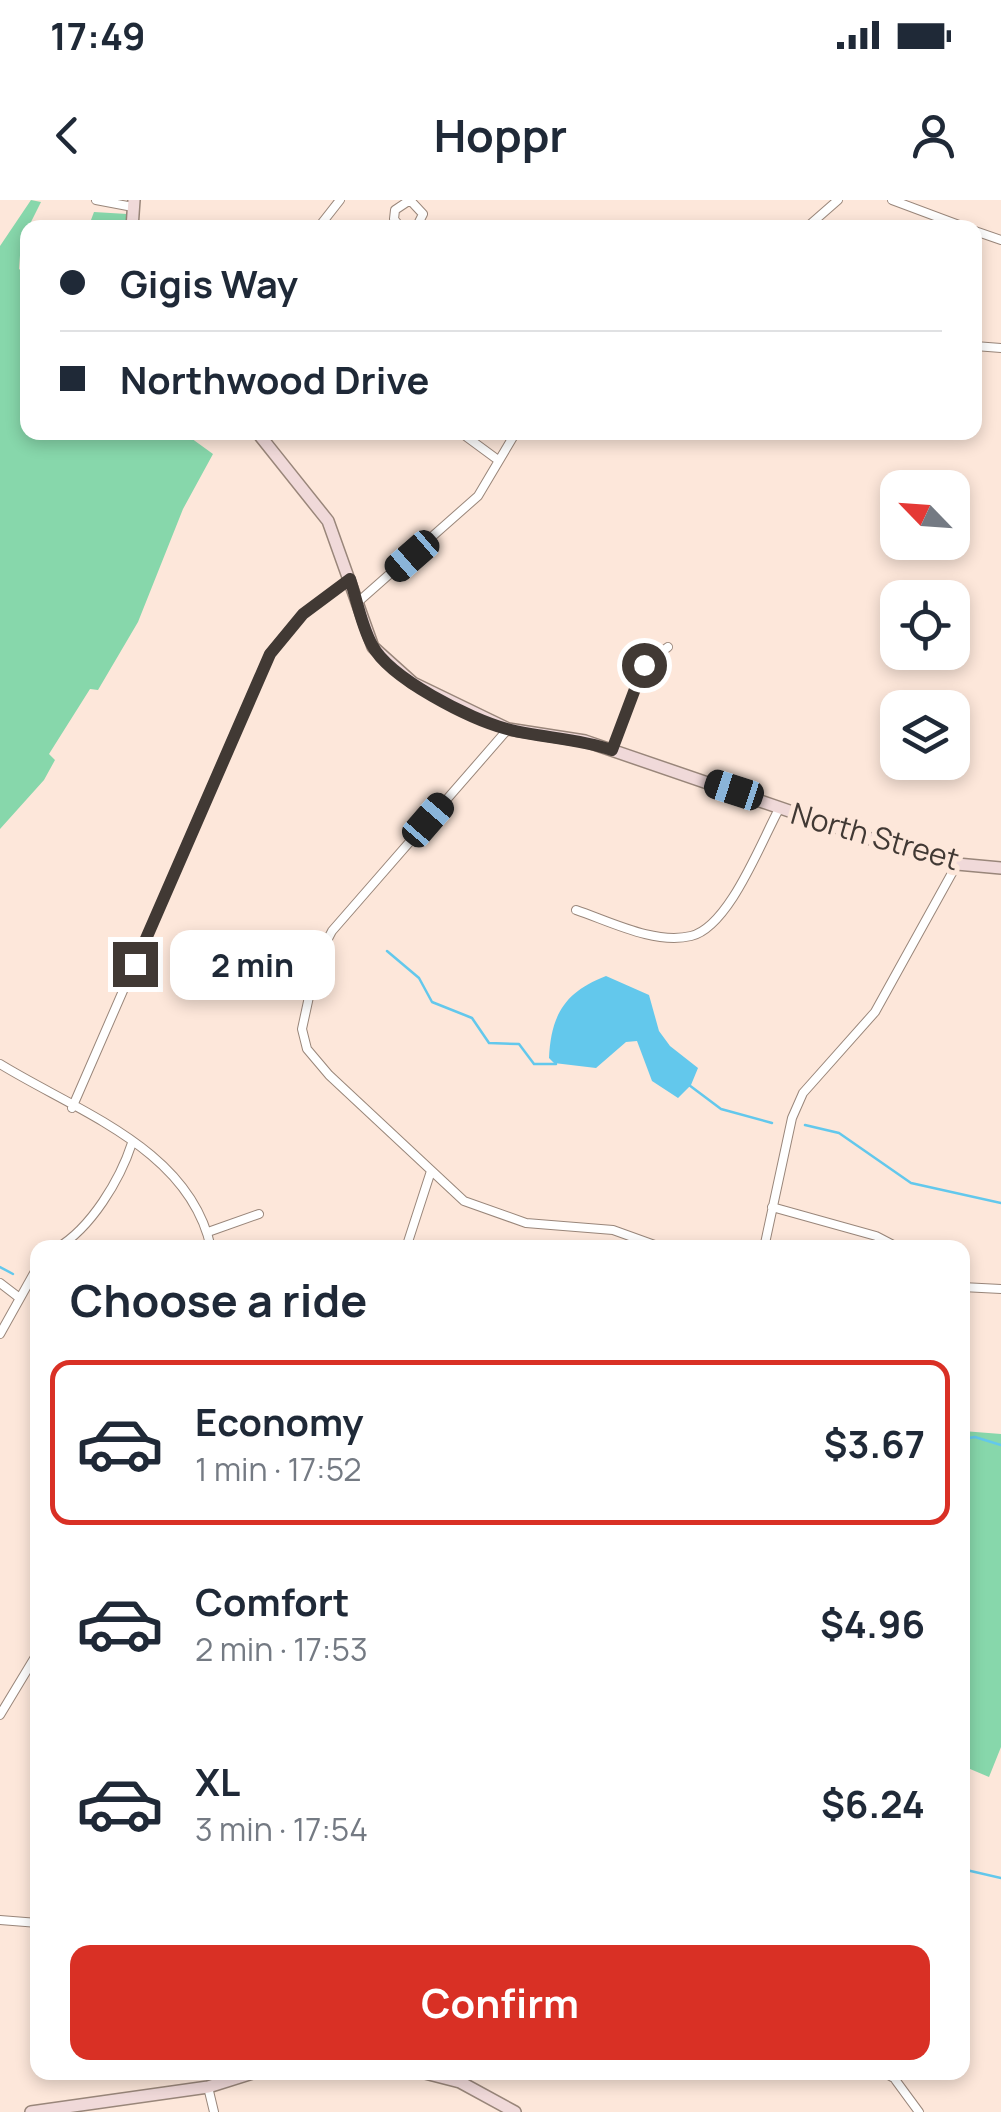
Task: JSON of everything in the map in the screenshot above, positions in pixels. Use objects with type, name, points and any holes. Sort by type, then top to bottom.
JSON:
[{"type":"street","points":[[96,200],[134,204]]},
{"type":"street","points":[[324,220],[340,200]]},
{"type":"street","points":[[399,201],[410,200],[422,209],[422,220]]},
{"type":"street","points":[[815,220],[838,200]]},
{"type":"street","points":[[892,200],[945,220]]},
{"type":"street","name":"North Street","points":[[264,440],[320,507],[373,647],[393,669],[458,707],[508,729],[570,737],[779,809],[957,864],[1001,868]]},
{"type":"street","points":[[471,440],[498,460]]},
{"type":"street","points":[[358,602],[466,508],[487,482],[511,440]]},
{"type":"street","points":[[72,1108],[270,654],[303,614],[350,579]]},
{"type":"street","points":[[612,750],[644,665],[668,647]]},
{"type":"street","points":[[508,729],[332,931],[317,960],[303,1011],[304,1042],[319,1065],[464,1202],[489,1214],[526,1223],[613,1230],[641,1240]]},
{"type":"street","points":[[576,910],[655,936],[692,936],[715,922],[734,896],[779,809]]},
{"type":"street","points":[[766,1240],[792,1118],[803,1092],[875,1012],[957,864]]},
{"type":"street","points":[[0,1064],[166,1164],[182,1182],[210,1240]]},
{"type":"street","points":[[67,1240],[88,1222],[125,1163],[132,1144]]},
{"type":"street","points":[[409,1240],[432,1170]]},
{"type":"street","points":[[772,1207],[884,1240]]},
{"type":"street","points":[[208,1232],[260,1214]]},
{"type":"street","points":[[0,1334],[30,1277]]},
{"type":"street","points":[[0,1283],[17,1296]]},
{"type":"street","points":[[970,1287],[1001,1289]]},
{"type":"street","points":[[0,1715],[30,1665]]},
{"type":"street","points":[[0,1920],[30,1922]]},
{"type":"street","points":[[31,2112],[208,2087],[230,2080]]},
{"type":"street","points":[[452,2080],[515,2112]]},
{"type":"street","points":[[892,2080],[919,2112]]},
{"type":"street","points":[[208,2087],[214,2112]]},
{"type":"green space","points":[[31,200],[41,202],[32,220],[20,220],[20,440],[194,440],[213,454],[183,509],[138,622],[98,690],[90,689],[49,754],[55,760],[44,780],[0,829],[0,246]]},
{"type":"green space","points":[[94,212],[127,214],[127,220],[91,220]]},
{"type":"green space","points":[[970,1432],[1001,1434],[1001,1747],[989,1777],[970,1769]]},
{"type":"water","points":[[606,976],[649,995],[659,1031],[670,1046],[698,1068],[691,1085],[678,1098],[652,1081],[637,1041],[626,1042],[596,1068],[554,1063],[549,1058],[553,1030],[562,1007],[580,990]]},
{"type":"waterway","points":[[387,951],[419,978],[432,1002],[472,1018],[489,1043],[519,1044],[534,1064],[556,1064]]},
{"type":"waterway","points":[[689,1085],[721,1109],[772,1123]]},
{"type":"waterway","points":[[805,1125],[839,1133],[911,1183],[1001,1203]]},
{"type":"waterway","points":[[0,1267],[13,1274]]},
{"type":"waterway","points":[[970,1438],[1001,1445]]},
{"type":"waterway","points":[[970,1871],[1001,1878]]},
{"type":"route","points":[[135,964],[270,654],[303,614],[350,579],[373,647],[393,669],[458,707],[508,729],[570,737],[612,750],[644,665]]}]
